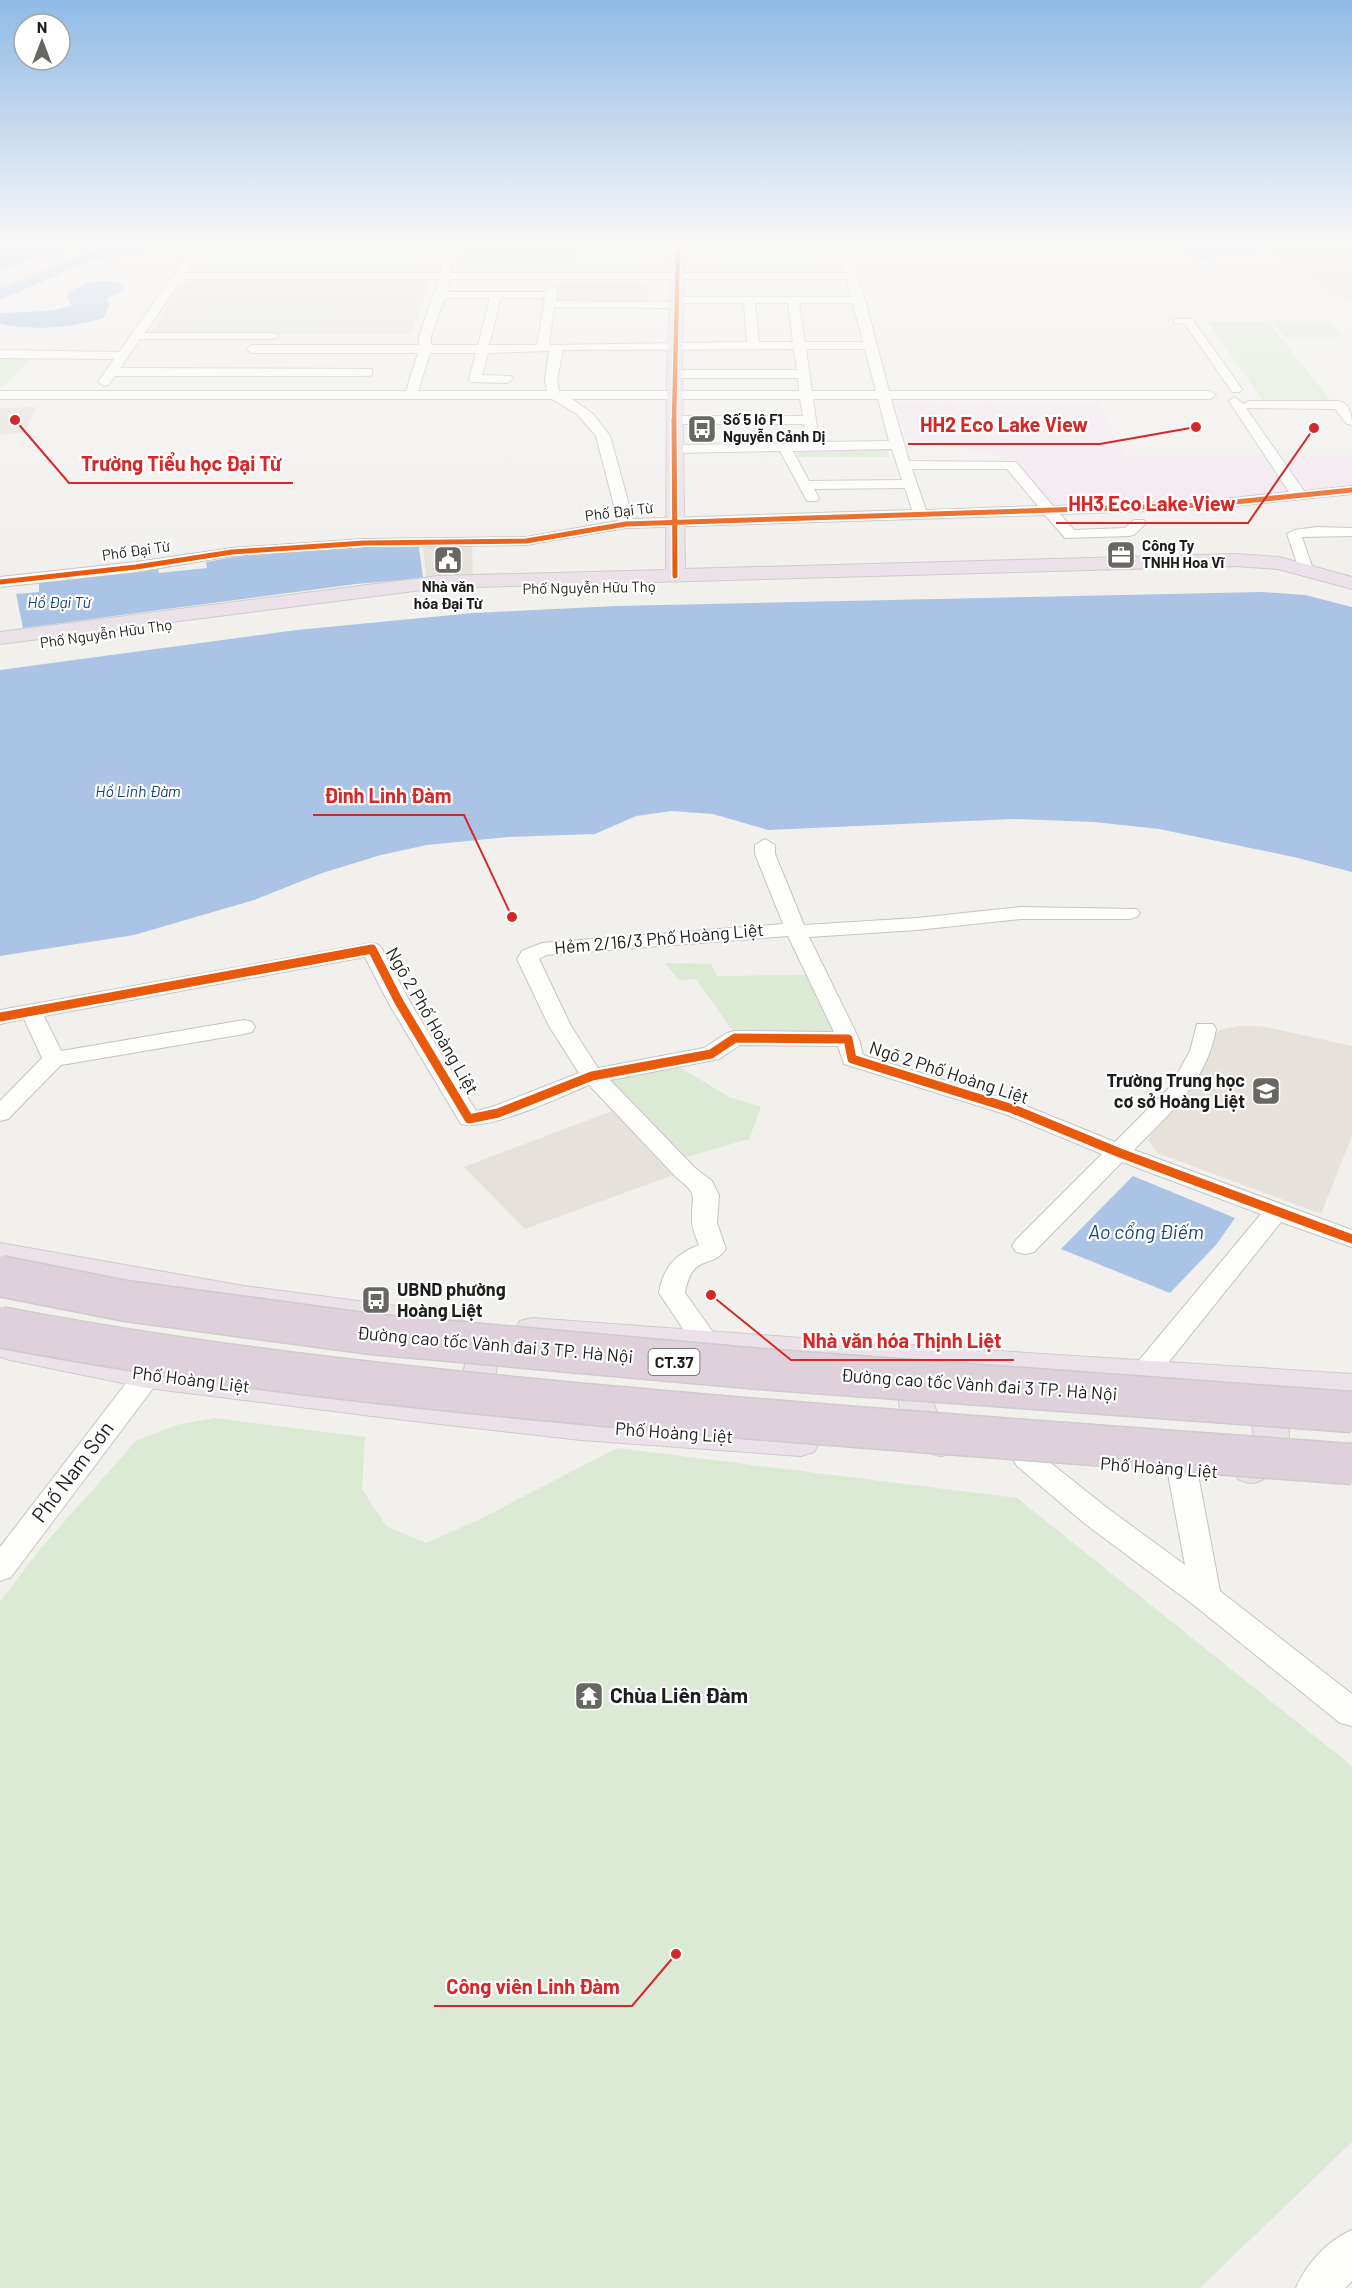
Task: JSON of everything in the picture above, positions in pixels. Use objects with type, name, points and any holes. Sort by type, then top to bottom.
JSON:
[{"type":"highway","name":"Đường cao tốc Vành đai 3 TP. Hà Nội","points":[[0,1276],[126,1301],[383,1335],[760,1370],[1352,1412]]},
{"type":"highway","points":[[0,1327],[93,1346],[352,1382],[756,1420],[1352,1464]]},
{"type":"main road","points":[[674,352],[676,581]]},
{"type":"main road","name":"Phố Nguyễn Hữu Thọ","points":[[0,638],[438,582],[1092,576],[1274,570],[1297,567],[1352,583]]},
{"type":"main road","name":"Phố Nguyễn Hữu Thọ","points":[[0,648],[426,593],[676,581]]},
{"type":"main road","points":[[0,1253],[244,1297],[449,1322],[949,1360],[1352,1386]]},
{"type":"main road","points":[[420,1410],[456,1396],[475,1382],[482,1372],[482,1360],[477,1348],[467,1336],[449,1322]]},
{"type":"main road","name":"Phố Hoàng Liệt","points":[[0,1346],[147,1376],[420,1410],[581,1426],[1352,1482]]},
{"type":"main road","points":[[949,1360],[924,1377],[917,1388],[916,1407],[934,1436],[958,1454]]},
{"type":"main road","points":[[1226,1378],[1253,1398],[1265,1412],[1270,1425],[1272,1439],[1268,1453],[1247,1474]]},
{"type":"street","points":[[94,396],[124,352]]},
{"type":"street","points":[[227,396],[251,352]]},
{"type":"street","points":[[411,395],[423,352]]},
{"type":"street","points":[[456,352],[557,357],[573,352]]},
{"type":"street","points":[[481,354],[508,352]]},
{"type":"street","points":[[547,352],[557,357]]},
{"type":"street","points":[[649,352],[674,359],[803,374]]},
{"type":"street","points":[[674,359],[715,352]]},
{"type":"street","points":[[674,359],[775,352]]},
{"type":"street","points":[[800,352],[813,445]]},
{"type":"street","points":[[872,352],[897,445],[895,461],[909,484],[920,513]]},
{"type":"street","points":[[1206,352],[1238,396],[1263,444],[1271,452],[1292,488],[1300,495]]},
{"type":"street","points":[[0,354],[121,356]]},
{"type":"street","points":[[481,354],[475,379],[518,379]]},
{"type":"street","points":[[557,357],[546,380],[554,395],[581,411],[603,435],[609,466],[622,491],[626,524]]},
{"type":"street","points":[[110,372],[177,367],[240,372],[368,372]]},
{"type":"street","points":[[0,395],[1210,395],[1211,391],[1238,396],[1339,405],[1351,426]]},
{"type":"street","points":[[675,420],[809,420]]},
{"type":"street","points":[[674,449],[783,445],[897,445]]},
{"type":"street","points":[[783,445],[823,517]]},
{"type":"street","points":[[792,460],[1011,465],[1070,535],[1129,532],[1139,523]]},
{"type":"street","points":[[805,485],[909,484]]},
{"type":"street","name":"Phố Đại Từ","points":[[0,582],[136,567],[241,551],[364,543],[526,541],[626,524],[1205,505],[1352,490]]},
{"type":"street","points":[[1297,567],[1294,534],[1317,531],[1352,532]]},
{"type":"street","points":[[765,845],[765,854],[795,929],[849,1039]]},
{"type":"street","name":"Hẻm 2/16/3 Phố Hoàng Liệt","points":[[592,1076],[560,1026],[528,959],[529,955],[542,949],[795,929],[804,931],[917,924],[1020,913],[1130,914]]},
{"type":"street","name":"Ngõ 2 Phố Hoàng Liệt","points":[[0,1017],[372,949],[399,1002],[469,1119],[498,1113],[592,1076],[711,1054],[735,1038],[849,1039],[852,1059],[1013,1109],[1120,1153],[1352,1239]]},
{"type":"street","points":[[31,1011],[54,1059]]},
{"type":"street","points":[[0,1114],[54,1059],[244,1027]]},
{"type":"street","points":[[1025,1246],[1120,1153],[1180,1090],[1200,1051],[1205,1029]]},
{"type":"street","points":[[592,1076],[619,1101],[686,1173],[703,1186],[707,1195],[704,1223],[713,1249],[697,1253],[679,1269],[672,1280],[672,1294],[697,1325],[706,1342]]},
{"type":"street","points":[[1146,1371],[1276,1212]]},
{"type":"street","name":"Phố Nam Sơn","points":[[0,1569],[147,1376]]},
{"type":"street","points":[[1027,1459],[1095,1515],[1206,1597],[1352,1713]]},
{"type":"street","points":[[1182,1470],[1206,1597]]},
{"type":"street","points":[[1317,2288],[1352,2251]]},
{"type":"shaded area","points":[[895,402],[1099,403],[1127,455],[1352,455],[1352,485],[1213,500],[1049,505],[1011,459],[904,436]]},
{"type":"shaded area","points":[[36,407],[25,432],[0,435],[0,408]]},
{"type":"shaded area","name":"Nhà văn hóa Đại Từ","points":[[472,545],[473,575],[426,578],[423,546]]},
{"type":"shaded area","name":"Trường Trung học cơ sở Hoàng Liệt","points":[[1238,1026],[1262,1026],[1352,1046],[1352,1136],[1321,1214],[1157,1153],[1148,1140],[1219,1030]]},
{"type":"shaded area","points":[[617,1109],[679,1173],[525,1229],[464,1167]]},
{"type":"green space","points":[[1229,352],[1292,352],[1330,400],[1262,400]]},
{"type":"green space","points":[[0,359],[30,359],[4,386],[0,386]]},
{"type":"green space","points":[[887,447],[889,457],[798,457],[796,448]]},
{"type":"green space","points":[[665,963],[711,964],[717,976],[810,975],[842,1034],[735,1034],[696,979],[679,980]]},
{"type":"green space","points":[[678,1066],[729,1097],[761,1107],[749,1139],[683,1158],[608,1083],[609,1078]]},
{"type":"green space","points":[[215,1418],[365,1437],[362,1489],[386,1526],[426,1543],[476,1521],[617,1448],[1017,1498],[1352,1766],[1352,2142],[1200,2288],[0,2288],[0,1602],[40,1549],[136,1441],[176,1425]]},
{"type":"water","name":"Hồ Đại Từ","points":[[344,547],[419,547],[423,578],[356,584],[23,628],[16,594],[39,592],[39,583],[158,569],[159,573],[207,568],[206,562],[240,556]]},
{"type":"water","name":"Hồ Linh Đàm","points":[[1262,592],[1305,595],[1352,607],[1352,872],[1294,857],[1159,829],[1094,822],[1013,819],[768,830],[713,814],[672,811],[636,816],[595,834],[508,837],[427,845],[381,855],[322,873],[254,900],[134,935],[0,956],[0,670],[297,630],[473,613],[617,606]]},
{"type":"water","name":"Ao cổng Điếm","points":[[1133,1176],[1235,1218],[1216,1245],[1170,1293],[1061,1249]]},
{"type":"cycle path","points":[[675,352],[674,463],[677,543],[675,576]]},
{"type":"cycle path","points":[[0,582],[136,567],[232,552],[364,543],[526,541],[626,524],[1205,505],[1352,490]]},
{"type":"cycle path","points":[[0,1017],[372,949],[399,1002],[469,1119],[498,1113],[592,1076],[711,1054],[735,1038],[848,1039],[852,1059],[1013,1109],[1120,1153],[1352,1239]]},
{"type":"place","name":"Trường Tiểu học Đại Từ","points":[[15,420]]},
{"type":"place","name":"HH2 Eco Lake View","points":[[1196,427]]},
{"type":"place","name":"HH3 Eco Lake View","points":[[1314,428]]},
{"type":"place","name":"Số 5 lô F1 Nguyễn Cảnh Dị","points":[[702,429]]},
{"type":"place","name":"Công Ty TNHH Hoa Vĩ","points":[[1121,555]]},
{"type":"place","name":"Nhà văn hóa Đại Từ","points":[[448,560]]},
{"type":"place","name":"Đình Linh Đàm","points":[[512,917]]},
{"type":"place","name":"Trường Trung học cơ sở Hoàng Liệt","points":[[1266,1091]]},
{"type":"place","name":"Nhà văn hóa Thịnh Liệt","points":[[711,1295]]},
{"type":"place","name":"UBND phường Hoàng Liệt","points":[[376,1300]]},
{"type":"place","name":"Chùa Liên Đàm","points":[[589,1696]]},
{"type":"place","name":"Công viên Linh Đàm","points":[[676,1954]]}]
